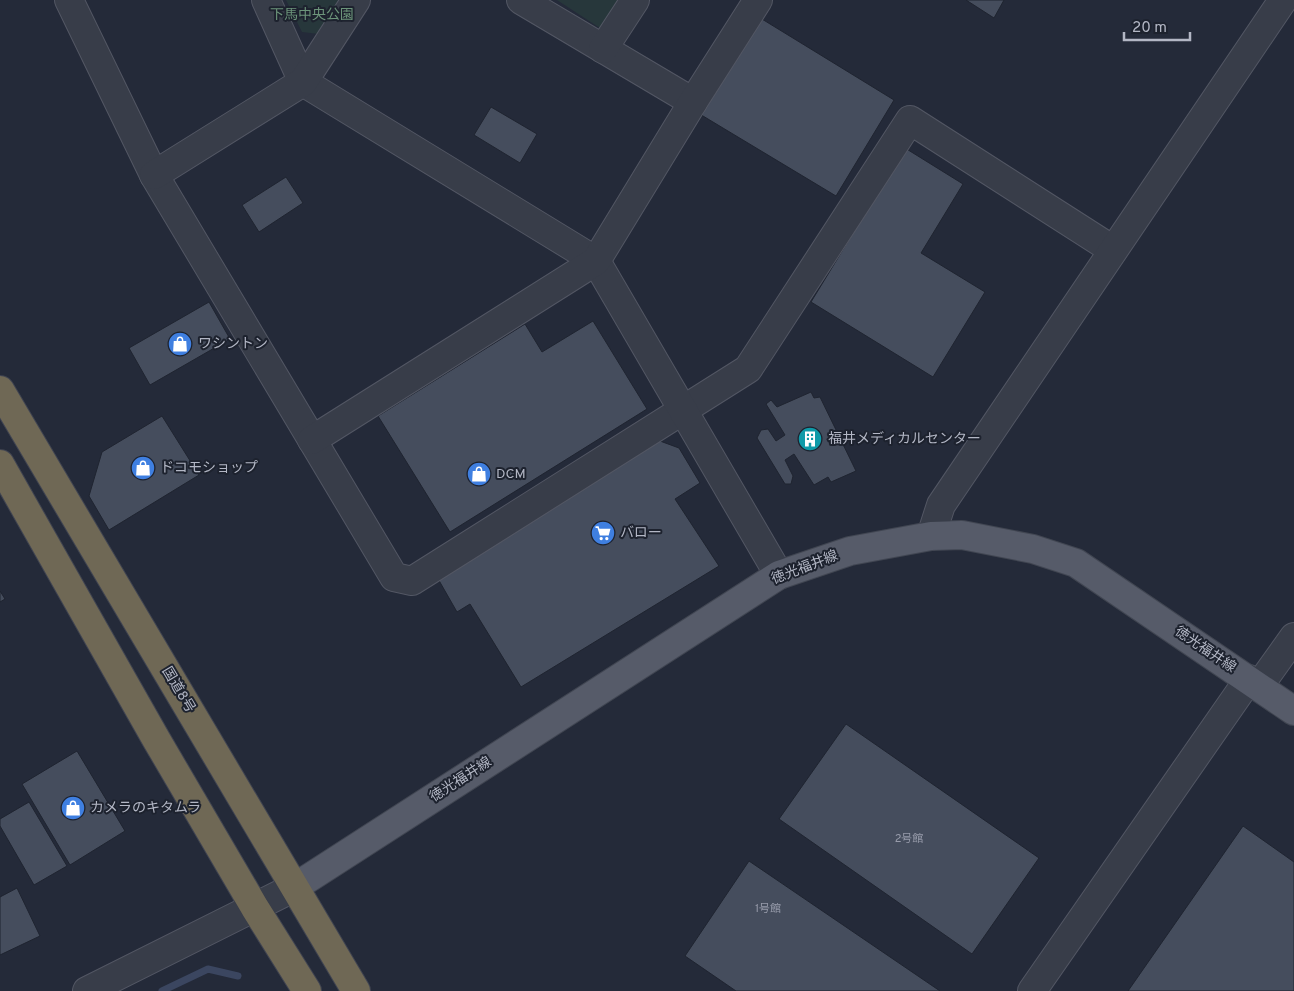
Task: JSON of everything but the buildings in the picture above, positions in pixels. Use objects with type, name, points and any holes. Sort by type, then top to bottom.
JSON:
[{"type":"highway","name":"国道8号","points":[[0,390],[356,991]]},
{"type":"highway","points":[[0,464],[255,908],[307,991]]},
{"type":"main road","name":"徳光福井線","points":[[295,887],[779,575],[850,551],[931,536],[962,535],[1034,549],[1076,563],[1294,711]]},
{"type":"street","points":[[69,0],[154,175],[394,577],[412,582],[748,370],[910,120],[1113,250]]},
{"type":"street","points":[[266,0],[303,82],[596,261],[779,575]]},
{"type":"street","points":[[154,175],[303,82],[356,0]]},
{"type":"street","points":[[521,0],[693,102]]},
{"type":"street","points":[[603,49],[635,0]]},
{"type":"street","points":[[312,440],[596,261],[758,0]]},
{"type":"street","points":[[931,536],[941,504],[1283,0]]},
{"type":"street","points":[[1032,991],[1254,683],[1294,637]]},
{"type":"street","points":[[87,991],[295,887]]},
{"type":"green space","name":"下馬中央公園","points":[[286,0],[341,0],[319,34],[302,32]]},
{"type":"green space","points":[[557,0],[622,0],[603,30]]},
{"type":"waterway","points":[[162,991],[208,969],[238,976]]},
{"type":"place","name":"ワシントン","points":[[180,344]]},
{"type":"place","name":"福井メディカルセンター","points":[[810,439]]},
{"type":"place","name":"ドコモショップ","points":[[143,468]]},
{"type":"place","name":"DCM","points":[[479,474]]},
{"type":"place","name":"バロー","points":[[603,533]]},
{"type":"place","name":"カメラのキタムラ","points":[[73,808]]}]
